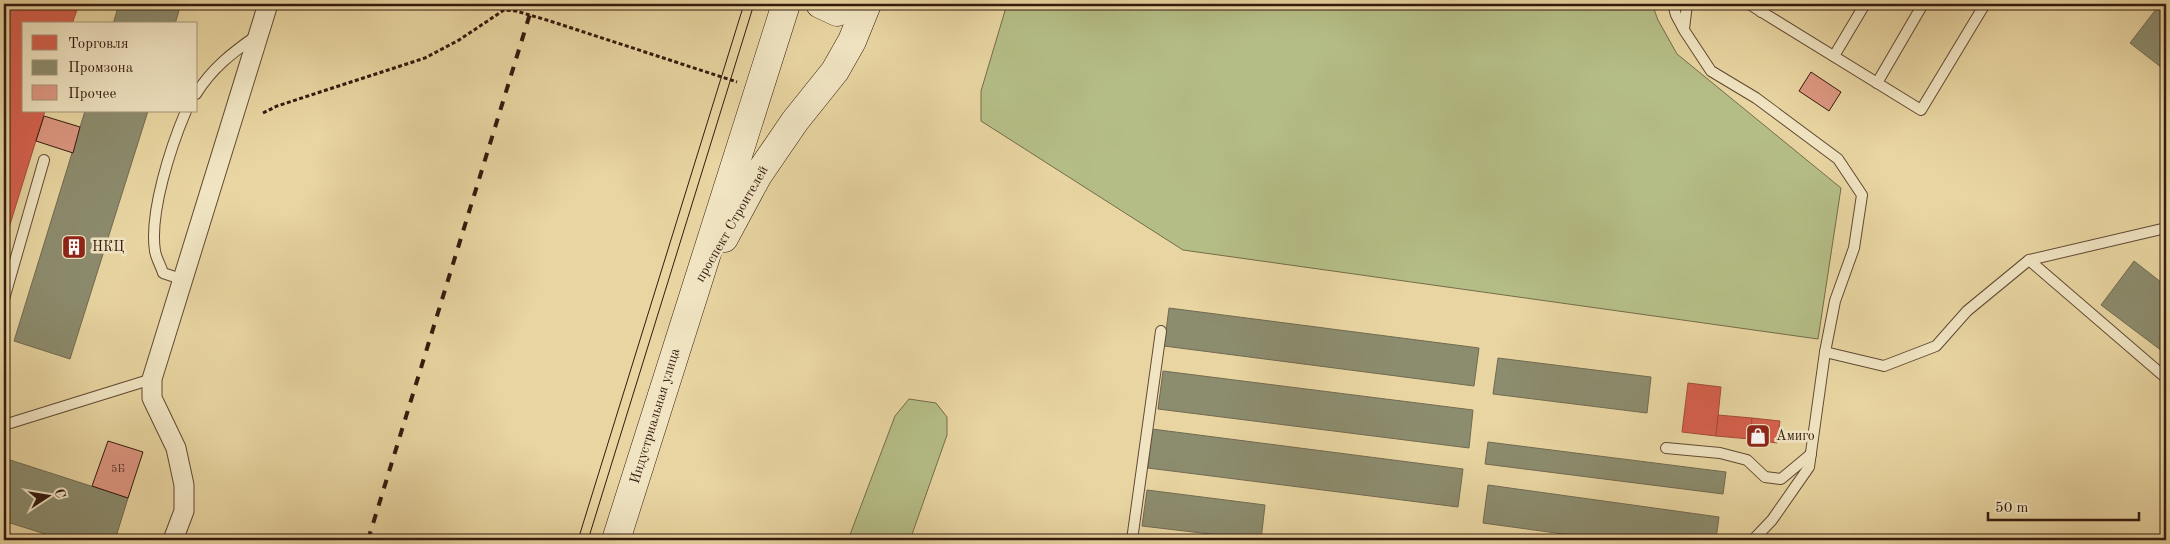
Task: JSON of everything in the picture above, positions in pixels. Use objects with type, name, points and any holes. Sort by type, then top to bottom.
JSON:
[{"type":"main road","name":"проспект Строителей","points":[[694,292],[786,4]]},
{"type":"main road","points":[[820,4],[837,12],[856,4]]},
{"type":"main road","name":"проспект Строителей","points":[[694,292],[758,175],[795,121],[835,71],[852,41],[867,4]]},
{"type":"main road","name":"Индустриальная улица","points":[[616,540],[694,292]]},
{"type":"street","points":[[173,540],[184,511],[184,485],[176,448],[152,398],[152,379],[268,4]]},
{"type":"lane","points":[[1673,4],[1676,15],[1684,30],[1711,71],[1756,98],[1838,159],[1862,195],[1854,248],[1835,301],[1825,352],[1809,466],[1772,520],[1753,540]]},
{"type":"lane","points":[[1684,30],[1687,4]]},
{"type":"lane","points":[[1749,4],[1764,8],[1834,56],[1921,110],[1985,4]]},
{"type":"lane","points":[[1834,56],[1865,4]]},
{"type":"lane","points":[[1877,83],[1923,4]]},
{"type":"lane","points":[[198,91],[204,81],[225,58],[259,34]]},
{"type":"lane","points":[[184,280],[164,273],[155,251],[156,213],[166,165],[186,112]]},
{"type":"lane","points":[[4,299],[44,160]]},
{"type":"lane","points":[[1825,352],[1884,366],[1936,346],[1967,311],[2029,260],[2166,228]]},
{"type":"lane","points":[[2029,260],[2166,378]]},
{"type":"lane","points":[[1132,540],[1160,331]]},
{"type":"lane","points":[[4,425],[152,379]]},
{"type":"lane","points":[[1666,448],[1720,453],[1747,460],[1765,478],[1781,479],[1811,454]]},
{"type":"path","points":[[262,113],[277,106],[425,58],[459,40],[504,10],[516,11],[550,21],[737,82]]},
{"type":"green space","points":[[1007,4],[1652,4],[1658,20],[1677,54],[1841,188],[1818,339],[1183,250],[981,121],[981,91]]},
{"type":"green space","points":[[909,399],[936,403],[947,417],[947,435],[910,540],[848,540],[895,416]]},
{"type":"building: Торговля","points":[[4,4],[79,4],[73,22],[22,22],[22,112],[45,112],[4,244]]},
{"type":"building: Торговля","points":[[1688,383],[1721,387],[1716,436],[1682,432]]},
{"type":"building: Торговля","points":[[1718,415],[1752,418],[1750,439],[1716,436]]},
{"type":"building: Торговля","points":[[1752,418],[1780,421],[1777,443],[1750,439]]},
{"type":"building: Промзона","points":[[119,4],[181,4],[176,22],[114,22]]},
{"type":"building: Промзона","points":[[2160,4],[2166,4],[2166,71],[2130,43]]},
{"type":"building: Промзона","name":"НКЦ","points":[[85,112],[148,112],[70,359],[14,341]]},
{"type":"building: Промзона","points":[[2134,261],[2166,286],[2166,354],[2101,305]]},
{"type":"building: Промзона","points":[[1169,308],[1479,348],[1474,386],[1164,346]]},
{"type":"building: Промзона","points":[[1498,358],[1651,377],[1647,413],[1493,394]]},
{"type":"building: Промзона","points":[[1163,371],[1473,410],[1469,448],[1158,409]]},
{"type":"building: Промзона","points":[[1152,429],[1463,469],[1458,507],[1148,468]]},
{"type":"building: Промзона","points":[[1488,442],[1726,472],[1723,494],[1485,464]]},
{"type":"building: Промзона","points":[[4,458],[128,498],[115,540],[64,540],[4,521]]},
{"type":"building: Промзона","points":[[1488,485],[1719,517],[1716,539],[1683,535],[1682,540],[1607,540],[1483,523]]},
{"type":"building: Промзона","points":[[1147,490],[1265,505],[1261,540],[1142,526]]},
{"type":"building: Прочее","points":[[1811,72],[1841,92],[1829,111],[1799,91]]},
{"type":"building: Прочее","points":[[44,116],[80,127],[73,153],[36,141]]},
{"type":"building: Прочее","points":[[108,441],[143,452],[128,498],[92,486]]},
{"type":"tram line","points":[[578,540],[744,4]]},
{"type":"tram line","points":[[588,540],[754,4]]},
{"type":"railway","points":[[368,540],[533,4]]},
{"type":"place","name":"НКЦ","points":[[74,247]]},
{"type":"place","name":"Амиго","points":[[1758,436]]}]
